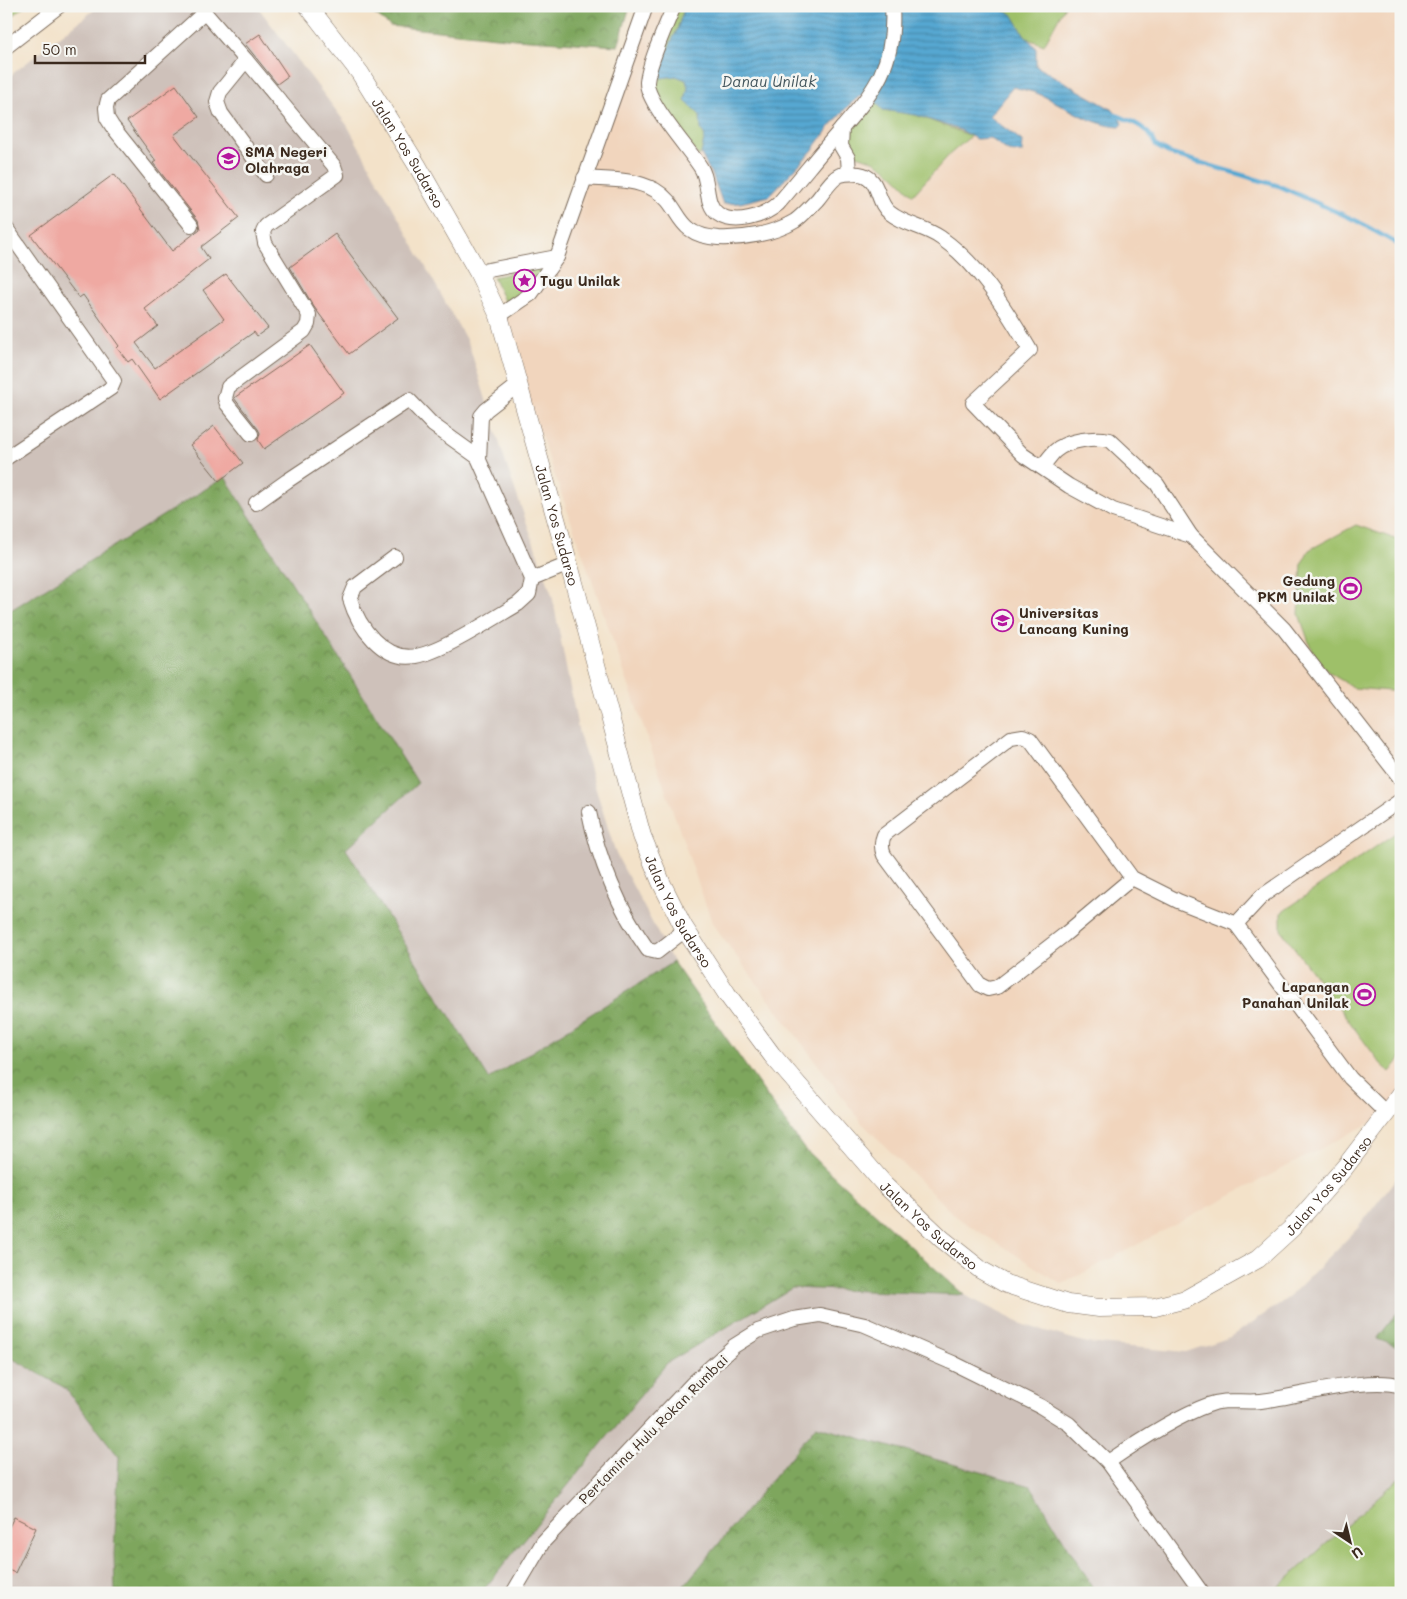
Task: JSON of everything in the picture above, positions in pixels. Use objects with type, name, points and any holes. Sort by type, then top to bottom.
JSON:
[{"type":"main road","name":"Jalan Yos Sudarso","points":[[308,6],[360,74],[417,165],[478,272],[499,316],[569,564],[642,836],[661,882],[685,930],[727,994],[772,1055],[884,1184],[942,1239],[981,1270],[1006,1284],[1068,1304],[1099,1308],[1156,1306],[1186,1299],[1220,1282],[1258,1259],[1292,1228],[1345,1168],[1401,1094]]},
{"type":"street","points":[[6,46],[59,6]]},
{"type":"street","points":[[499,316],[530,294],[557,257],[646,6]]},
{"type":"street","points":[[674,6],[647,83],[654,100],[703,171],[708,183],[708,198],[716,212],[724,218],[754,217],[770,211],[867,100],[880,80],[888,58],[892,38],[892,6]]},
{"type":"street","points":[[191,225],[106,118],[106,108],[116,91],[202,9],[334,166],[337,175],[266,226],[263,232],[265,243],[309,315],[308,324],[304,331],[228,387],[225,398],[227,404],[251,434]]},
{"type":"street","points":[[246,60],[220,92],[217,102],[221,113],[266,175]]},
{"type":"street","points":[[842,128],[841,146],[848,158],[849,173]]},
{"type":"street","points":[[584,178],[636,182],[654,190],[670,203],[684,225],[705,236],[719,238],[773,231],[797,220],[838,176],[849,173],[863,175],[873,180],[888,212],[940,237],[968,261],[1009,316],[1030,350],[973,402],[1023,455],[1068,486],[1113,510],[1191,536]]},
{"type":"street","points":[[6,228],[114,381],[111,388],[6,458]]},
{"type":"street","points":[[478,272],[557,257]]},
{"type":"street","points":[[395,557],[354,587],[350,599],[363,628],[372,638],[390,652],[402,656],[417,656],[432,650],[501,614],[529,594],[532,579],[479,458],[481,416],[518,385]]},
{"type":"street","points":[[256,503],[287,480],[409,400],[433,424],[479,458]]},
{"type":"street","points":[[1042,467],[1056,450],[1078,441],[1100,438],[1110,440],[1157,484],[1191,536],[1284,630],[1401,779]]},
{"type":"street","points":[[532,579],[569,564]]},
{"type":"street","points":[[1132,878],[1019,970],[996,987],[988,989],[980,985],[884,855],[881,848],[882,839],[884,835],[1012,738],[1023,736],[1030,738],[1132,878],[1178,901],[1236,924],[1350,1078],[1387,1114]]},
{"type":"street","points":[[1236,924],[1262,896],[1401,800]]},
{"type":"street","points":[[589,812],[600,854],[620,902],[648,950],[657,952],[685,930]]},
{"type":"street","name":"Pertamina Hulu Rokan Rumbai","points":[[513,1593],[543,1542],[692,1384],[734,1346],[758,1331],[794,1319],[820,1315],[865,1325],[954,1363],[1040,1406],[1069,1424],[1108,1462],[1202,1593]]},
{"type":"street","points":[[1108,1462],[1140,1440],[1208,1404],[1238,1400],[1259,1401],[1382,1382],[1401,1386]]},
{"type":"shaded area","points":[[99,6],[257,6],[347,125],[469,345],[506,464],[552,595],[579,734],[616,854],[682,979],[804,1149],[852,1200],[964,1295],[1024,1325],[1087,1343],[1186,1352],[1231,1337],[1288,1298],[1357,1229],[1401,1172],[1401,1593],[6,1593],[6,79]]},
{"type":"shaded area","name":"Universitas Lancang Kuning","points":[[646,6],[1401,6],[1401,1093],[1387,1114],[1062,1284],[956,1217],[862,1123],[713,925],[499,316],[557,257]]},
{"type":"green space","points":[[6,6],[25,6],[6,21]]},
{"type":"green space","points":[[364,6],[630,6],[618,46],[515,39],[390,26]]},
{"type":"green space","points":[[676,6],[685,6],[677,30],[658,70],[661,78],[676,76],[686,80],[688,87],[685,101],[700,115],[701,129],[705,136],[701,154],[698,156],[652,93],[652,76]]},
{"type":"green space","points":[[992,6],[1065,6],[1044,45],[1028,39]]},
{"type":"green space","points":[[873,98],[883,110],[916,115],[971,136],[950,154],[913,195],[878,163],[850,154],[843,133]]},
{"type":"green space","points":[[539,267],[545,269],[526,291],[509,303],[504,301],[493,277]]},
{"type":"green space","points":[[225,477],[418,783],[346,849],[489,1079],[673,962],[804,1149],[964,1295],[792,1288],[667,1363],[481,1593],[115,1593],[114,1554],[119,1457],[65,1388],[6,1355],[6,613]]},
{"type":"green space","name":"Gedung PKM Unilak","points":[[1356,525],[1401,541],[1401,692],[1354,688],[1328,672],[1313,654],[1299,614],[1302,563],[1309,550]]},
{"type":"green space","name":"Lapangan Panahan Unilak","points":[[1401,829],[1401,1058],[1390,1072],[1381,1064],[1281,930],[1281,913]]},
{"type":"green space","points":[[1401,1308],[1401,1348],[1377,1339]]},
{"type":"green space","points":[[816,1426],[1031,1486],[1096,1593],[678,1593]]},
{"type":"green space","points":[[1400,1477],[1401,1593],[1275,1593],[1274,1591]]},
{"type":"water","name":"Danau Unilak","points":[[685,6],[992,6],[1012,14],[1024,34],[1036,48],[1036,66],[1113,110],[1123,124],[1120,127],[1098,123],[1039,94],[1013,87],[989,116],[1022,141],[1022,153],[1008,151],[990,138],[976,139],[960,130],[916,115],[883,110],[870,95],[860,96],[848,106],[812,151],[769,196],[740,203],[723,204],[713,177],[701,154],[705,136],[701,129],[700,115],[685,101],[688,87],[686,80],[676,76],[661,78],[658,70],[677,30]]},
{"type":"building","points":[[260,34],[288,76],[277,84],[245,44]]},
{"type":"building","points":[[176,85],[199,117],[174,135],[239,218],[201,247],[209,259],[145,309],[158,326],[136,343],[155,368],[224,319],[203,290],[226,274],[268,328],[257,336],[254,332],[160,399],[132,359],[128,362],[117,348],[119,346],[83,295],[79,298],[31,235],[114,174],[172,251],[200,229],[198,220],[153,163],[156,161],[127,121]]},
{"type":"building","points":[[335,234],[398,318],[349,354],[314,307],[290,267]]},
{"type":"building","points":[[310,345],[344,393],[264,449],[258,440],[260,433],[258,429],[234,398]]},
{"type":"building","points":[[214,426],[243,463],[219,481],[190,445]]},
{"type":"building","points":[[14,1517],[36,1528],[15,1573],[6,1569],[6,1533]]},
{"type":"waterway","points":[[1116,115],[1140,126],[1150,135],[1156,146],[1171,154],[1279,186],[1357,221],[1401,246]]},
{"type":"place","name":"SMA Negeri Olahraga","points":[[229,159]]},
{"type":"place","name":"Tugu Unilak","points":[[524,280]]},
{"type":"place","name":"Gedung PKM Unilak","points":[[1351,588]]},
{"type":"place","name":"Universitas Lancang Kuning","points":[[1003,620]]},
{"type":"place","name":"Lapangan Panahan Unilak","points":[[1365,994]]}]
